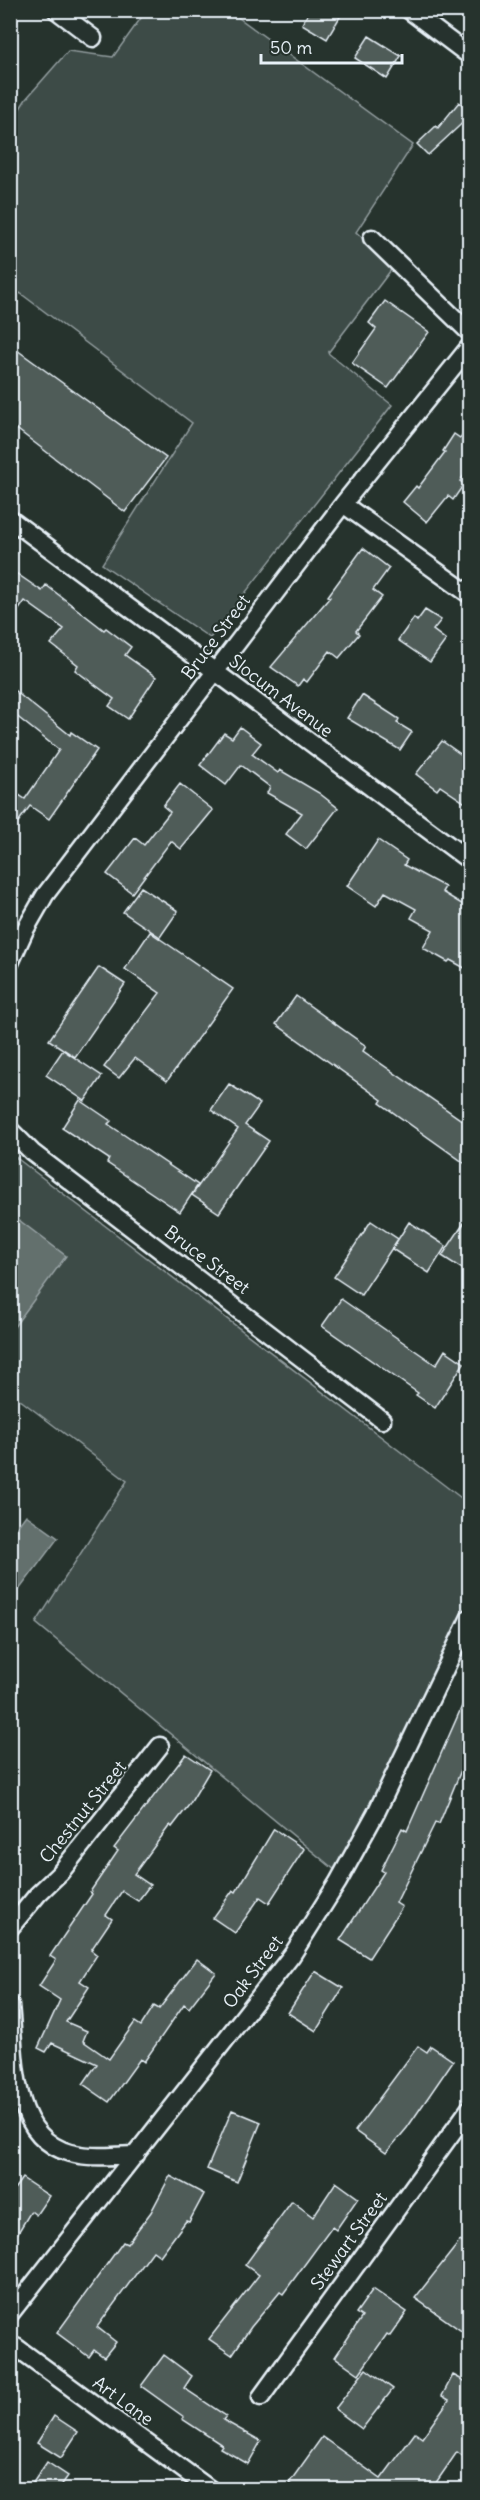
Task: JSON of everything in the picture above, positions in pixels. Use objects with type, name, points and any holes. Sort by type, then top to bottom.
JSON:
[{"type":"street","points":[[56,10],[93,38]]},
{"type":"street","points":[[409,10],[470,56]]},
{"type":"street","points":[[372,238],[470,333]]},
{"type":"street","name":"Bruce Street","points":[[10,963],[45,895],[343,504],[470,346]]},
{"type":"street","points":[[343,504],[470,595]]},
{"type":"street","name":"Slocum Avenue","points":[[10,519],[470,861]]},
{"type":"street","name":"Bruce Street","points":[[10,1130],[32,1152],[382,1420]]},
{"type":"street","name":"Oak Street","points":[[10,2314],[292,1955],[338,1882],[376,1813],[470,1617]]},
{"type":"street","name":"Chestnut Street","points":[[10,1928],[38,1894],[60,1873],[160,1746]]},
{"type":"street","points":[[10,2005],[20,2097],[25,2115],[34,2129],[47,2142],[81,2156],[136,2154]]},
{"type":"street","name":"Stewart Street","points":[[261,2397],[470,2108]]},
{"type":"street","name":"Art Lane","points":[[10,2346],[16,2347],[211,2490]]},
{"type":"shaded area","points":[[228,10],[413,145],[356,232],[394,266],[328,353],[392,405],[210,638],[102,564],[192,423],[20,293],[11,305],[10,124],[26,99],[68,51],[113,57],[146,11]]},
{"type":"shaded area","points":[[10,1153],[469,1504],[469,1625],[341,1875],[36,1623],[127,1481],[11,1393]]},
{"type":"shaded area","points":[[11,1214],[66,1256],[11,1331]]},
{"type":"shaded area","points":[[26,1515],[58,1538],[19,1590],[11,1584],[11,1535]]},
{"type":"building","points":[[310,10],[344,10],[327,39],[302,24]]},
{"type":"building","points":[[369,36],[401,56],[387,79],[355,58]]},
{"type":"building","points":[[459,102],[470,111],[470,116],[428,155],[417,144],[436,126],[438,128]]},
{"type":"building","points":[[385,301],[429,332],[388,388],[352,363],[376,329],[369,323]]},
{"type":"building","points":[[10,345],[166,458],[125,512],[10,424]]},
{"type":"building","points":[[470,425],[470,467],[460,481],[464,484],[453,500],[448,496],[427,522],[403,502],[416,486],[418,488],[445,452],[443,451],[454,434],[460,438]]},
{"type":"building","points":[[363,548],[389,568],[373,590],[382,597],[356,631],[359,634],[339,658],[330,651],[307,682],[303,679],[298,686],[271,667],[330,597],[328,596]]},
{"type":"building","points":[[10,569],[42,591],[46,585],[104,630],[106,628],[131,647],[125,655],[156,677],[128,719],[109,706],[114,699],[75,670],[78,665],[51,644],[64,629],[25,601],[10,622]]},
{"type":"building","points":[[425,610],[441,620],[433,630],[446,640],[430,662],[398,640],[414,618],[417,621]]},
{"type":"building","points":[[10,687],[70,735],[71,732],[97,750],[49,819],[30,806],[10,833],[10,789],[25,799],[59,750],[10,711]]},
{"type":"building","points":[[362,695],[399,719],[397,723],[412,732],[400,750],[347,718]]},
{"type":"building","points":[[240,727],[261,743],[252,754],[278,773],[280,770],[319,793],[338,808],[306,849],[286,834],[302,813],[267,793],[270,787],[241,765],[226,785],[200,765],[224,733],[232,738]]},
{"type":"building","points":[[442,741],[470,761],[470,806],[440,786],[437,790],[416,774]]},
{"type":"building","points":[[180,784],[213,810],[181,849],[171,841],[132,893],[107,874],[135,838],[144,845],[170,812],[163,806]]},
{"type":"building","points":[[378,840],[407,860],[404,865],[445,887],[442,892],[470,909],[470,971],[423,948],[433,930],[411,918],[416,909],[385,892],[376,906],[347,886]]},
{"type":"building","points":[[141,887],[178,911],[160,937],[123,912]]},
{"type":"building","points":[[150,932],[233,989],[167,1081],[135,1058],[119,1078],[104,1067],[160,993],[125,969]]},
{"type":"building","points":[[99,967],[125,984],[75,1057],[49,1040]]},
{"type":"building","points":[[296,996],[366,1046],[363,1051],[470,1126],[470,1167],[380,1103],[382,1100],[276,1024]]},
{"type":"building","points":[[63,1050],[102,1076],[85,1101],[46,1075]]},
{"type":"building","points":[[229,1084],[260,1104],[245,1125],[269,1141],[219,1213],[192,1195],[238,1129],[211,1110]]},
{"type":"building","points":[[80,1100],[111,1121],[108,1124],[198,1185],[180,1212],[107,1163],[109,1159],[62,1128]]},
{"type":"building","points":[[470,1214],[470,1274],[442,1256]]},
{"type":"building","points":[[371,1221],[398,1239],[361,1295],[334,1277]]},
{"type":"building","points":[[409,1222],[446,1246],[429,1273],[392,1249]]},
{"type":"building","points":[[341,1299],[436,1365],[445,1350],[464,1363],[435,1408],[416,1395],[418,1393],[322,1326]]},
{"type":"building","points":[[470,1688],[470,1765],[464,1763],[439,1824],[435,1823],[396,1903],[402,1907],[369,1958],[340,1940],[384,1872],[381,1870],[402,1828],[407,1831]]},
{"type":"building","points":[[186,1754],[210,1770],[189,1805],[172,1827],[170,1825],[134,1874],[150,1885],[138,1901],[122,1891],[106,1915],[112,1919],[91,1950],[97,1955],[80,1981],[89,1987],[66,2022],[87,2031],[83,2041],[109,2059],[135,2022],[141,2026],[154,2006],[159,2009],[197,1959],[216,1973],[189,2008],[184,2004],[144,2062],[140,2059],[109,2102],[83,2084],[97,2064],[52,2043],[46,2052],[38,2048],[60,2000],[39,1986],[56,1960],[50,1956],[118,1851],[114,1848]]},
{"type":"building","points":[[274,1829],[304,1849],[269,1903],[260,1897],[235,1933],[213,1918],[233,1890],[236,1892]]},
{"type":"building","points":[[315,1971],[343,1988],[316,2031],[288,2013]]},
{"type":"building","points":[[418,2046],[427,2052],[431,2046],[453,2061],[407,2128],[386,2153],[355,2131]]},
{"type":"building","points":[[232,2110],[261,2122],[237,2182],[207,2169]]},
{"type":"building","points":[[170,2176],[204,2194],[189,2222],[186,2221],[160,2256],[153,2251],[97,2327],[116,2342],[104,2357],[94,2350],[89,2357],[57,2333],[123,2242],[127,2244],[151,2212]]},
{"type":"building","points":[[22,2178],[49,2196],[36,2215],[31,2211],[10,2246],[10,2195]]},
{"type":"building","points":[[336,2182],[358,2198],[336,2230],[332,2227],[283,2294],[280,2292],[251,2327],[232,2355],[209,2339],[259,2275],[245,2265],[292,2201],[313,2217]]},
{"type":"building","points":[[460,2241],[470,2248],[470,2337],[415,2298]]},
{"type":"building","points":[[373,2289],[407,2312],[390,2336],[387,2334],[359,2374],[335,2357],[362,2317],[356,2313]]},
{"type":"building","points":[[164,2355],[192,2376],[184,2388],[226,2416],[223,2420],[261,2441],[248,2464],[220,2448],[222,2445],[182,2419],[184,2417],[141,2386]]},
{"type":"building","points":[[366,2369],[393,2389],[362,2429],[335,2409]]},
{"type":"building","points":[[453,2375],[470,2384],[470,2461],[457,2452],[431,2490],[298,2490],[289,2483],[322,2437],[381,2479],[415,2433],[422,2438],[449,2400],[442,2396]]},
{"type":"building","points":[[54,2416],[78,2432],[61,2458],[37,2443]]},
{"type":"building","points":[[47,2462],[68,2476],[58,2490],[28,2490]]}]
